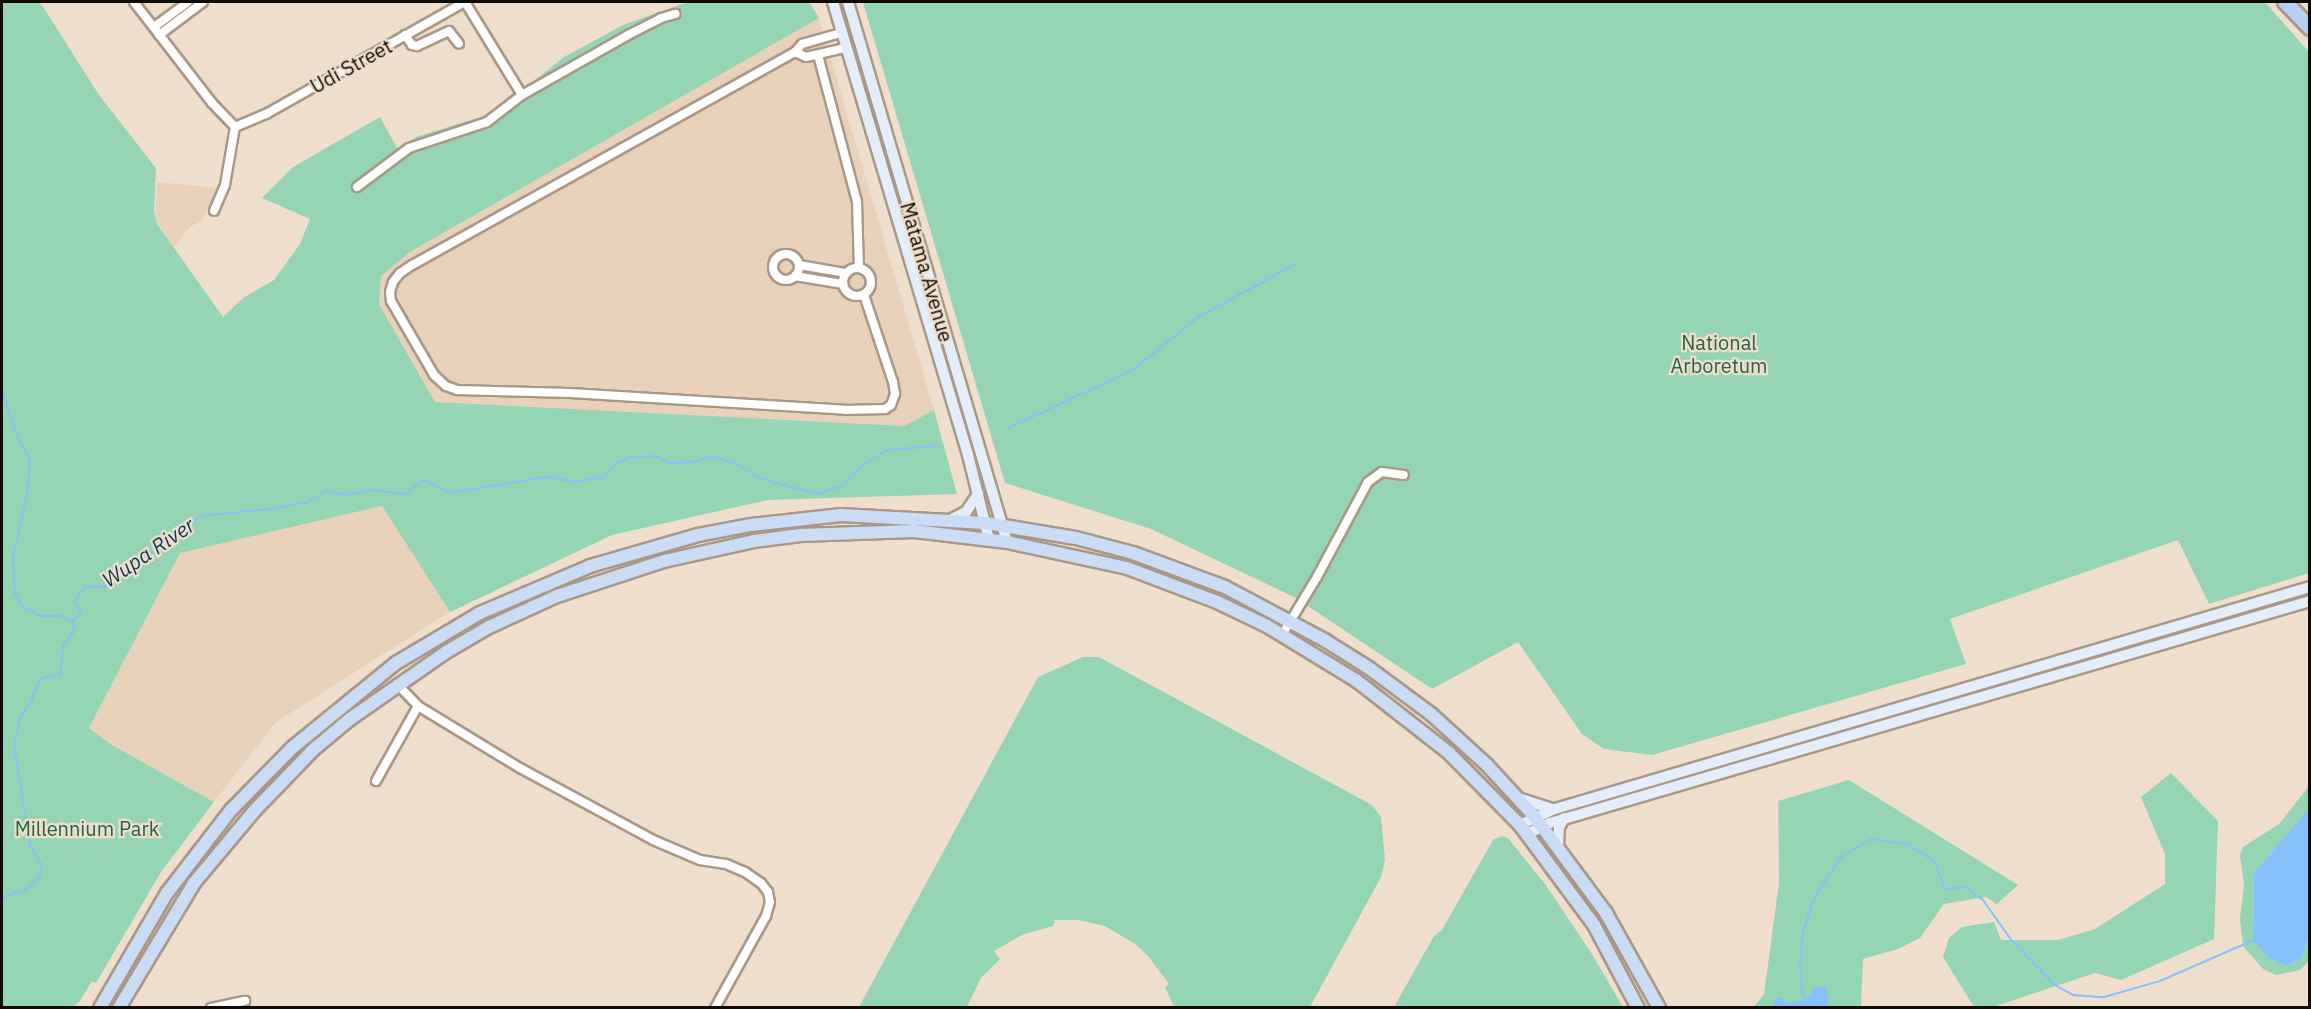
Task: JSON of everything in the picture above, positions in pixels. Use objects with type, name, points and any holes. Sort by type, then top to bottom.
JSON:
[{"type":"highway","points":[[2285,2],[2310,28]]},
{"type":"main road","name":"Matama Avenue","points":[[833,2],[978,494],[989,539]]},
{"type":"main road","name":"Matama Avenue","points":[[848,2],[1007,542]]},
{"type":"main road","points":[[868,121],[882,117]]},
{"type":"main road","points":[[950,520],[966,512],[978,494]]},
{"type":"main road","points":[[100,1008],[167,892],[231,810],[293,747],[396,663],[480,613],[552,580],[625,554],[698,535],[751,525],[841,515],[986,523],[1076,538],[1133,553],[1225,587],[1290,620],[1403,692],[1470,748],[1538,821],[1558,846],[1606,913],[1632,955],[1659,1008]]},
{"type":"main road","points":[[119,1008],[165,928],[223,846],[314,750],[397,684],[446,652],[528,608],[597,581],[664,561],[754,541],[842,532],[914,531],[1007,542],[1127,568],[1216,602],[1282,635],[1347,675],[1393,708],[1476,777],[1524,829],[1594,925],[1638,1008]]},
{"type":"main road","points":[[1524,829],[1555,809],[2310,587]]},
{"type":"main road","points":[[1538,821],[1564,818],[1697,782],[2310,601]]},
{"type":"main road","points":[[1515,797],[1539,807],[1555,809]]},
{"type":"main road","points":[[1558,846],[1559,827],[1564,818]]},
{"type":"street","points":[[134,2],[212,103],[235,127],[225,185],[214,211]]},
{"type":"street","points":[[154,27],[188,2]]},
{"type":"street","points":[[159,35],[203,2]]},
{"type":"street","points":[[465,2],[522,95]]},
{"type":"street","name":"Udi Street","points":[[235,127],[266,114],[465,2]]},
{"type":"street","points":[[357,187],[409,148],[488,122],[522,95],[628,34],[661,18],[675,14]]},
{"type":"street","points":[[405,35],[412,45],[417,46],[449,31],[459,45]]},
{"type":"street","points":[[837,34],[802,44],[795,52],[412,265],[393,282],[391,300],[434,375],[446,386],[457,390],[570,393],[845,410],[885,409],[891,405],[895,394],[893,382],[864,295]]},
{"type":"street","points":[[795,52],[806,57],[842,49]]},
{"type":"street","points":[[818,55],[857,202],[859,268]]},
{"type":"street","points":[[795,276],[799,265],[795,257],[788,254],[779,256],[774,262],[774,271],[779,278],[787,279],[795,276],[843,284],[851,295],[864,295],[870,288],[872,280],[867,272],[859,268],[846,273],[799,265]]},
{"type":"street","points":[[843,284],[846,273]]},
{"type":"street","points":[[1282,635],[1317,577],[1368,482],[1382,472],[1404,475]]},
{"type":"street","points":[[397,684],[418,706],[497,755],[653,840],[700,860],[726,864],[745,872],[761,883],[768,891],[770,902],[766,916],[715,1008]]},
{"type":"street","points":[[376,781],[418,706]]},
{"type":"street","points":[[211,1008],[246,1001]]},
{"type":"shaded area","points":[[819,18],[934,410],[904,426],[435,402],[379,304],[381,276],[410,252]]},
{"type":"shaded area","points":[[157,182],[216,188],[214,200],[201,221],[190,227],[173,248],[155,218]]},
{"type":"shaded area","points":[[382,506],[450,612],[276,722],[214,802],[112,745],[89,728],[180,553]]},
{"type":"green space","name":"Millennium Park","points":[[2,2],[36,2],[42,5],[99,95],[156,168],[154,212],[157,224],[223,317],[243,298],[274,280],[300,244],[310,219],[262,198],[293,167],[380,117],[397,148],[416,137],[494,113],[564,57],[623,25],[688,2],[809,2],[819,18],[410,252],[381,276],[379,304],[435,402],[904,426],[934,410],[957,494],[768,500],[612,535],[450,612],[382,506],[180,553],[89,728],[112,745],[214,802],[161,872],[96,983],[92,981],[80,1001],[73,1007],[2,1008]]},
{"type":"green space","name":"National Arboretum","points":[[863,2],[2265,2],[2309,52],[2309,573],[2209,604],[2178,540],[1950,619],[1966,664],[1652,755],[1604,749],[1582,734],[1518,642],[1432,689],[1296,598],[1151,529],[1005,483]]},
{"type":"green space","points":[[1083,657],[1099,657],[1372,805],[1381,817],[1385,860],[1381,877],[1310,1007],[1174,1007],[1165,987],[1169,984],[1148,956],[1135,944],[1105,926],[1078,920],[1055,920],[1053,926],[1022,935],[994,951],[1000,959],[981,978],[967,1007],[859,1007],[1038,677]]},
{"type":"green space","points":[[2171,773],[2218,821],[2214,939],[2121,980],[2095,973],[1993,1007],[1974,1007],[1943,957],[1949,938],[1962,927],[1994,922],[2001,940],[2058,940],[2095,929],[2165,884],[2165,854],[2141,797]]},
{"type":"green space","points":[[1849,780],[2018,885],[1997,904],[1986,897],[1944,904],[1920,938],[1898,949],[1863,959],[1861,1007],[1753,1008],[1764,994],[1779,883],[1778,801]]},
{"type":"green space","points":[[2309,786],[2309,808],[2254,873],[2253,941],[2269,958],[2286,966],[2302,958],[2309,940],[2309,961],[2300,970],[2276,975],[2263,969],[2243,946],[2240,918],[2244,884],[2240,856],[2243,847],[2279,824]]},
{"type":"green space","points":[[1502,836],[1508,838],[1545,884],[1592,954],[1623,1007],[1394,1007],[1434,936],[1442,930],[1493,840]]},
{"type":"water","points":[[2309,808],[2309,940],[2302,958],[2286,966],[2269,958],[2253,941],[2254,873]]},
{"type":"water","points":[[1815,987],[1826,987],[1829,1007],[1773,1007],[1775,1000],[1780,996],[1786,1003],[1806,1000]]},
{"type":"waterway","points":[[1009,428],[1133,370],[1198,317],[1294,265]]},
{"type":"waterway","points":[[2,391],[18,438],[30,461],[27,494],[13,558],[15,593],[21,605],[41,616],[62,616],[72,622]]},
{"type":"waterway","name":"Wupa River","points":[[2,900],[6,896],[27,889],[40,876],[42,865],[30,846],[14,745],[21,715],[30,704],[41,678],[60,675],[63,646],[75,630],[72,622],[81,613],[75,601],[85,587],[105,587],[120,569],[150,554],[201,516],[279,508],[307,502],[327,491],[345,495],[372,490],[405,494],[424,480],[449,493],[547,477],[574,482],[604,477],[616,463],[632,457],[655,456],[669,463],[693,462],[712,456],[736,464],[762,479],[817,494],[844,485],[866,463],[888,450],[937,446]]},
{"type":"waterway","points":[[1807,1008],[1801,985],[1800,961],[1803,932],[1814,898],[1841,857],[1871,839],[1908,844],[1935,862],[1945,890],[1965,886],[1983,900],[2012,941],[2055,985],[2073,995],[2104,997],[2160,981],[2254,940]]}]
